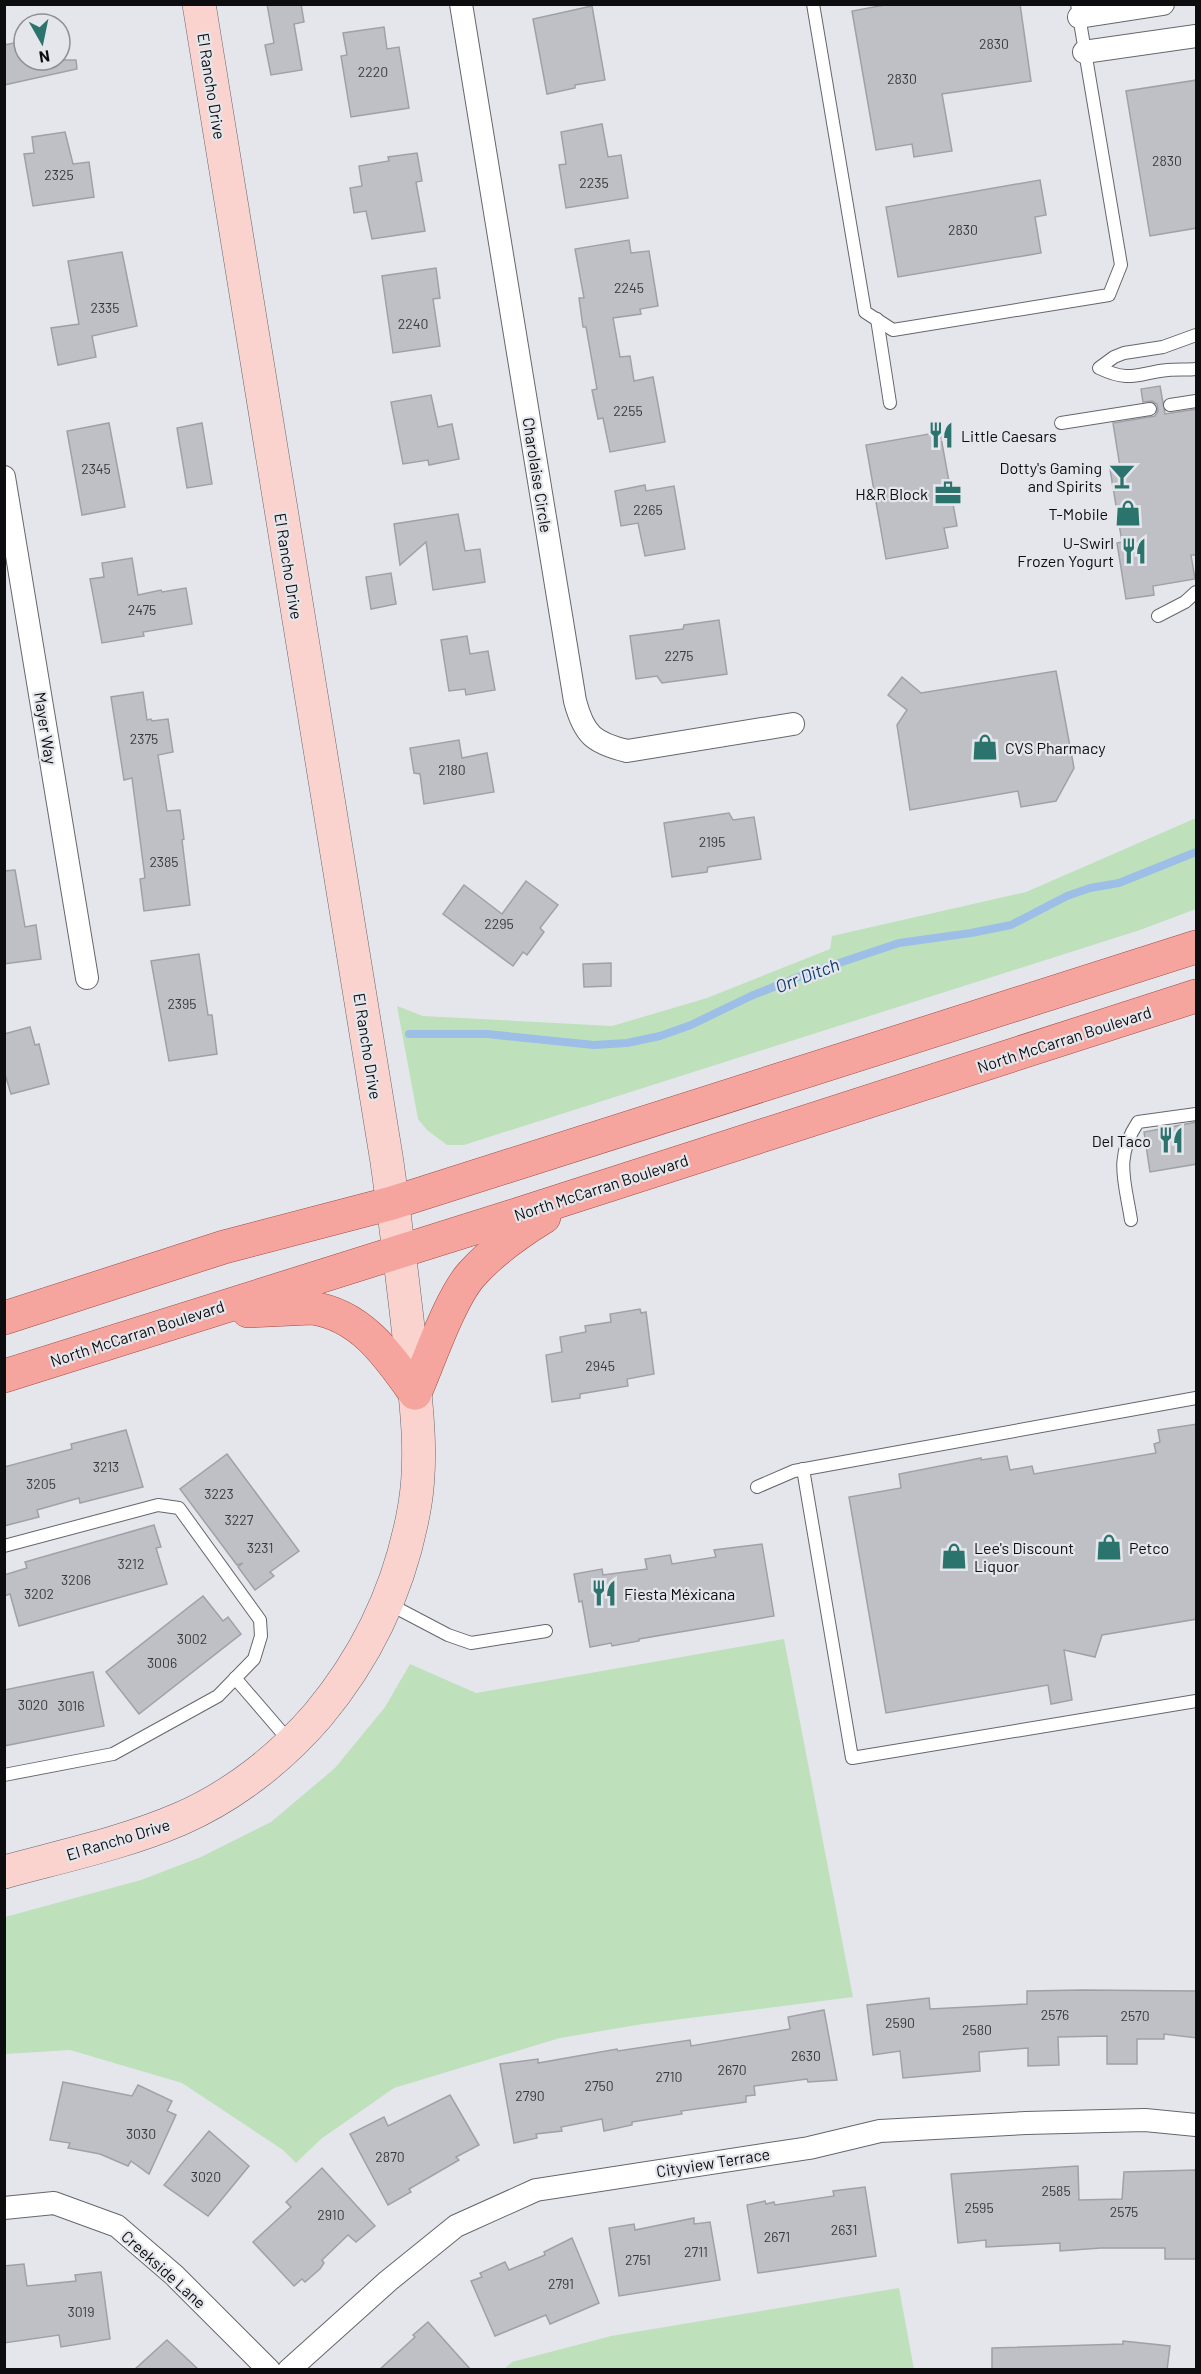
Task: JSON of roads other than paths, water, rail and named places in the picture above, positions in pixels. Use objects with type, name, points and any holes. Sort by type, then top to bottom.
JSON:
[{"type":"main road","name":"El Rancho Drive","points":[[4,1872],[135,1837],[182,1818],[228,1793],[265,1767],[291,1743],[336,1693],[365,1650],[387,1604],[403,1558],[415,1502],[419,1446],[415,1393],[392,1203],[199,4]]},
{"type":"main road","points":[[4,1318],[224,1247],[392,1203],[1197,947]]},
{"type":"main road","name":"North McCarran Boulevard","points":[[4,1376],[1197,996]]},
{"type":"main road","points":[[415,1393],[453,1306],[470,1276],[520,1232],[581,1193]]},
{"type":"main road","points":[[204,1312],[312,1308],[331,1312],[371,1336],[415,1393]]},
{"type":"street","name":"Charolaise Circle","points":[[461,4],[575,701],[580,720],[589,734],[605,745],[627,751],[794,724]]},
{"type":"street","points":[[1078,10],[1163,4]]},
{"type":"street","points":[[1084,52],[1197,36]]},
{"type":"street","name":"Mayer Way","points":[[4,477],[87,978]]},
{"type":"street","name":"Cityview Terrace","points":[[289,2370],[388,2281],[456,2226],[536,2190],[809,2148],[880,2131],[1026,2122],[1145,2120],[1197,2125]]},
{"type":"street","name":"Creekside Lane","points":[[4,2208],[54,2203],[117,2226],[174,2275],[268,2370]]},
{"type":"lane","points":[[813,4],[865,312],[893,330],[1108,295],[1121,265],[1078,10]]},
{"type":"lane","points":[[877,319],[890,403]]},
{"type":"lane","points":[[1197,335],[1163,347],[1124,353],[1099,368],[1116,376],[1197,369]]},
{"type":"lane","points":[[1170,405],[1197,401]]},
{"type":"lane","points":[[1061,423],[1150,409]]},
{"type":"lane","points":[[1158,616],[1185,602],[1197,592]]},
{"type":"lane","points":[[1131,1220],[1121,1160],[1129,1136],[1138,1122],[1197,1114]]},
{"type":"lane","points":[[757,1487],[803,1469],[1197,1398]]},
{"type":"lane","points":[[803,1469],[852,1758],[1197,1701]]},
{"type":"lane","points":[[4,1546],[158,1505],[179,1508],[260,1620],[261,1636],[254,1659],[218,1696],[113,1754],[4,1775]]},
{"type":"lane","points":[[387,1604],[448,1635],[471,1643],[546,1631]]},
{"type":"lane","points":[[235,1678],[291,1743]]},
{"type":"waterway","name":"Orr Ditch","points":[[409,1034],[487,1034],[594,1045],[627,1043],[660,1036],[691,1025],[751,996],[806,974],[899,943],[1011,925],[1067,896],[1090,888],[1119,883],[1196,852]]},
{"type":"place","name":"Little Caesars","points":[[941,435]]},
{"type":"place","name":"Dotty's Gaming and Spirits","points":[[1122,476]]},
{"type":"place","name":"H&R Block","points":[[948,493]]},
{"type":"place","name":"T-Mobile","points":[[1128,513]]},
{"type":"place","name":"U-Swirl Frozen Yogurt","points":[[1134,551]]},
{"type":"place","name":"CVS Pharmacy","points":[[985,747]]},
{"type":"place","name":"Del Taco","points":[[1171,1140]]},
{"type":"place","name":"Petco","points":[[1109,1547]]},
{"type":"place","name":"Lee's Discount Liquor","points":[[954,1556]]},
{"type":"place","name":"Fiesta Méxicana","points":[[604,1593]]}]
